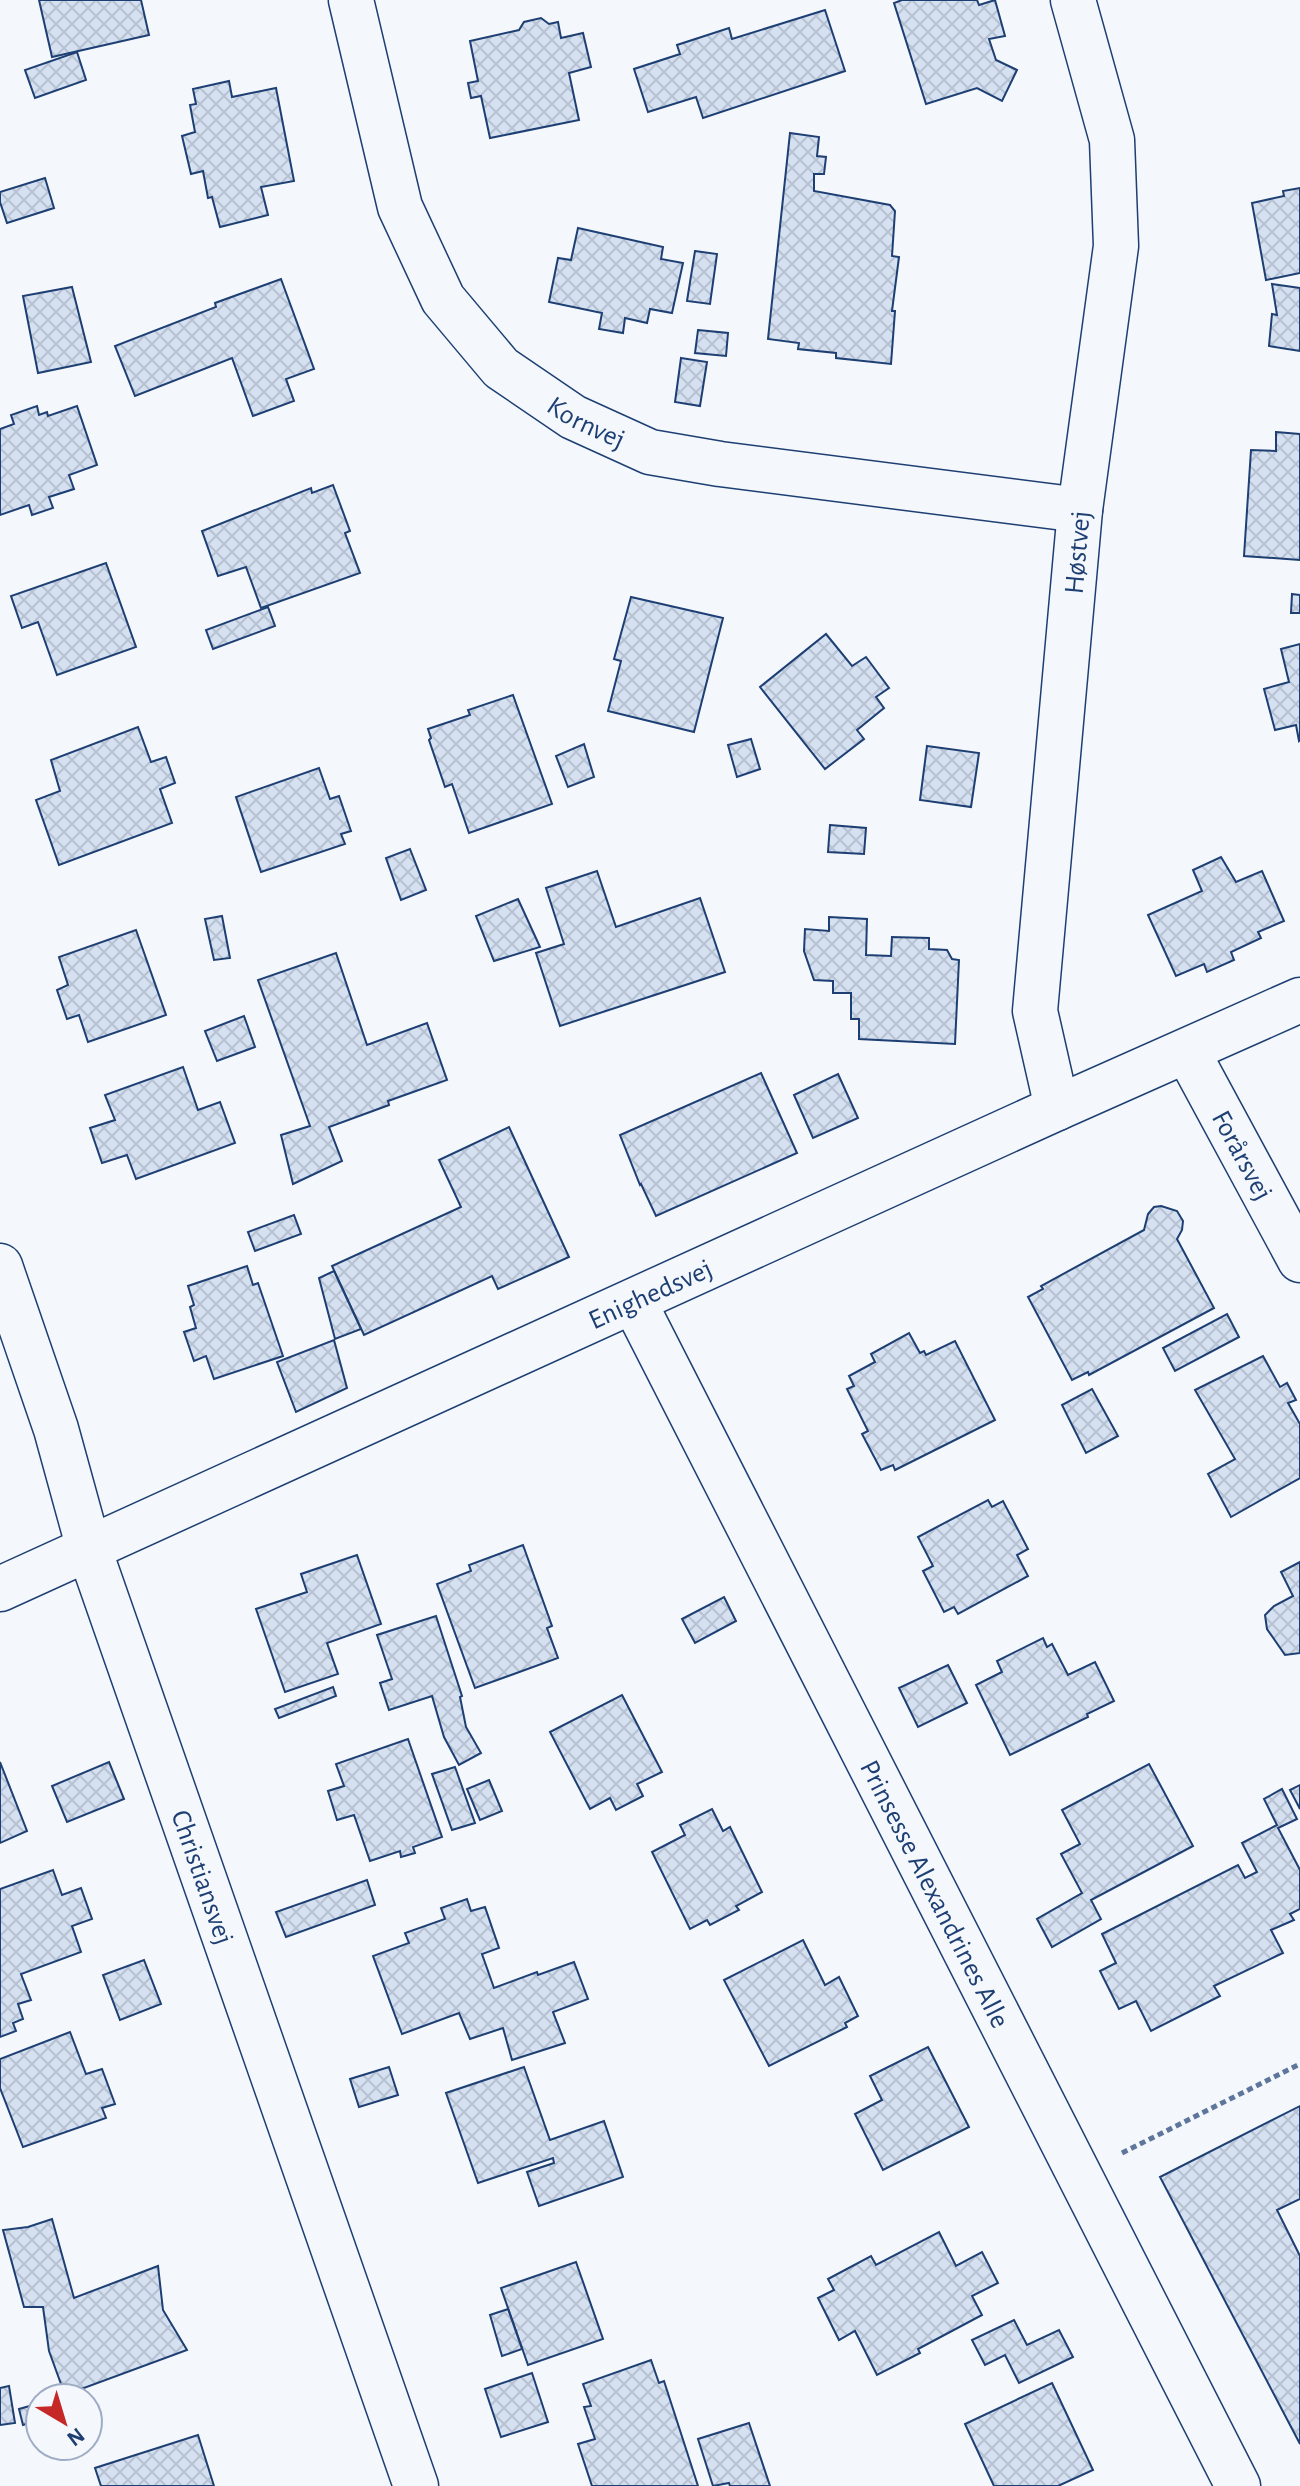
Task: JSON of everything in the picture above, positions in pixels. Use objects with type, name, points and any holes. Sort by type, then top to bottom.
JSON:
[{"type":"street","name":"Kornvej","points":[[351,0],[400,207],[443,299],[501,368],[573,417],[650,452],[720,464],[1080,510]]},
{"type":"street","name":"Høstvej","points":[[1057,1108],[1035,1011],[1080,510],[1116,246],[1112,140],[1073,0]]},
{"type":"street","name":"Enighedsvej","points":[[0,1589],[1300,1000]]},
{"type":"street","name":"Forårsvej","points":[[1187,1051],[1300,1260]]},
{"type":"street","name":"Christiansvej","points":[[0,1266],[56,1429],[89,1549],[416,2486]]},
{"type":"street","name":"Prinsesse Alexandrines Alle","points":[[634,1302],[1238,2486]]},
{"type":"path","points":[[1079,2175],[1300,2064]]},
{"type":"building","points":[[39,0],[141,0],[149,35],[52,57]]},
{"type":"building","points":[[902,0],[977,0],[979,5],[995,0],[1005,36],[989,39],[996,60],[1017,70],[1002,101],[977,88],[926,104],[894,3]]},
{"type":"building","points":[[825,10],[845,71],[703,118],[696,97],[648,112],[634,69],[680,54],[677,45],[729,28],[732,39]]},
{"type":"building","points":[[541,18],[549,24],[558,22],[561,38],[583,33],[591,67],[569,73],[579,120],[490,138],[481,96],[471,98],[468,83],[478,81],[470,41],[519,30],[524,22]]},
{"type":"building","points":[[77,52],[86,80],[35,98],[25,70]]},
{"type":"building","points":[[229,81],[232,97],[276,88],[294,181],[261,187],[268,215],[220,227],[212,197],[208,198],[203,171],[191,174],[182,136],[195,132],[190,105],[196,104],[193,89]]},
{"type":"building","points":[[790,133],[819,137],[817,156],[826,157],[824,174],[814,174],[814,191],[890,205],[895,211],[892,256],[899,257],[892,311],[895,311],[891,364],[836,358],[836,353],[798,349],[799,343],[768,339]]},
{"type":"building","points":[[45,178],[54,208],[7,223],[0,192]]},
{"type":"building","points":[[1300,188],[1300,273],[1266,280],[1252,203],[1284,196],[1283,191]]},
{"type":"building","points":[[578,228],[663,247],[661,259],[683,263],[672,313],[650,309],[647,323],[625,318],[623,333],[599,329],[602,313],[549,302],[558,258],[571,260]]},
{"type":"building","points":[[695,251],[717,254],[710,304],[687,301]]},
{"type":"building","points":[[281,279],[314,369],[286,379],[294,401],[253,416],[232,358],[135,396],[115,346],[216,307],[215,303]]},
{"type":"building","points":[[1272,284],[1300,288],[1300,351],[1269,346],[1272,314],[1277,315]]},
{"type":"building","points":[[72,287],[91,362],[38,373],[23,296]]},
{"type":"building","points":[[698,330],[728,333],[726,356],[695,353]]},
{"type":"building","points":[[681,358],[707,362],[700,406],[675,402]]},
{"type":"building","points":[[37,406],[39,415],[47,412],[48,416],[77,406],[97,465],[69,475],[74,489],[49,497],[53,508],[32,515],[29,505],[0,515],[0,429],[14,424],[11,415]]},
{"type":"building","points":[[1276,432],[1300,434],[1300,560],[1244,556],[1251,450],[1276,451]]},
{"type":"building","points":[[333,485],[350,531],[345,533],[360,573],[261,608],[246,567],[218,576],[202,531],[311,488],[312,493]]},
{"type":"building","points":[[106,563],[136,647],[57,675],[38,622],[22,628],[11,596]]},
{"type":"building","points":[[1292,594],[1300,595],[1300,613],[1291,613]]},
{"type":"building","points":[[631,597],[723,618],[694,732],[608,711],[621,661],[614,659]]},
{"type":"building","points":[[268,607],[275,626],[213,649],[206,630]]},
{"type":"building","points":[[826,634],[852,666],[866,657],[889,688],[876,697],[884,708],[857,730],[864,739],[825,769],[760,687]]},
{"type":"building","points":[[1300,644],[1299,741],[1296,725],[1275,730],[1264,689],[1289,682],[1281,649]]},
{"type":"building","points":[[513,695],[552,804],[469,833],[452,784],[445,787],[428,729],[470,715],[468,710]]},
{"type":"building","points":[[138,727],[151,762],[166,757],[175,783],[160,789],[172,823],[59,865],[36,800],[60,791],[51,760]]},
{"type":"building","points":[[751,739],[760,769],[737,777],[728,745]]},
{"type":"building","points":[[584,744],[594,777],[568,787],[556,756]]},
{"type":"building","points":[[927,746],[979,753],[971,807],[920,800]]},
{"type":"building","points":[[319,768],[330,799],[339,796],[351,831],[341,834],[345,844],[261,872],[236,797]]},
{"type":"building","points":[[830,825],[866,828],[864,854],[828,852]]},
{"type":"building","points":[[410,849],[426,890],[401,900],[386,858]]},
{"type":"building","points":[[1221,857],[1236,882],[1262,871],[1284,921],[1258,932],[1261,938],[1231,952],[1234,960],[1207,972],[1204,964],[1176,976],[1148,915],[1202,891],[1193,870]]},
{"type":"building","points":[[597,871],[616,927],[700,898],[725,972],[560,1026],[536,953],[564,944],[546,888]]},
{"type":"building","points":[[518,899],[540,947],[494,961],[476,916]]},
{"type":"building","points":[[222,916],[230,958],[214,960],[205,919]]},
{"type":"building","points":[[829,917],[867,919],[866,955],[891,956],[892,937],[929,938],[929,949],[947,950],[952,959],[959,960],[955,1044],[859,1039],[859,1019],[851,1019],[851,993],[833,993],[833,981],[814,980],[804,951],[805,929],[829,931]]},
{"type":"building","points":[[136,930],[166,1015],[88,1042],[79,1015],[67,1019],[57,990],[68,985],[59,957]]},
{"type":"building","points":[[336,953],[367,1045],[427,1023],[447,1080],[329,1127],[342,1161],[293,1184],[281,1135],[310,1126],[258,980]]},
{"type":"building","points":[[244,1016],[255,1047],[217,1061],[205,1031]]},
{"type":"building","points":[[183,1067],[198,1110],[220,1102],[235,1143],[136,1179],[127,1155],[102,1163],[90,1128],[115,1120],[105,1095]]},
{"type":"building","points":[[761,1073],[797,1153],[656,1216],[620,1135]]},
{"type":"building","points":[[838,1074],[858,1118],[813,1138],[794,1095]]},
{"type":"building","points":[[509,1127],[569,1257],[498,1289],[492,1276],[364,1335],[332,1266],[461,1207],[439,1160]]},
{"type":"building","points":[[1154,1207],[1177,1211],[1183,1221],[1177,1239],[1214,1308],[1089,1375],[1088,1372],[1072,1380],[1028,1297],[1043,1289],[1041,1286],[1144,1230],[1148,1214]]},
{"type":"building","points":[[294,1215],[301,1234],[255,1251],[248,1232]]},
{"type":"building","points":[[247,1266],[253,1285],[258,1283],[283,1356],[214,1379],[206,1356],[194,1361],[184,1332],[196,1328],[188,1286]]},
{"type":"building","points":[[334,1271],[361,1329],[335,1339],[319,1278]]},
{"type":"building","points":[[1227,1314],[1239,1337],[1175,1371],[1163,1348]]},
{"type":"building","points":[[909,1333],[920,1353],[924,1351],[926,1355],[955,1341],[995,1420],[895,1470],[893,1465],[881,1470],[862,1434],[868,1431],[847,1389],[854,1386],[849,1376],[875,1362],[871,1354]]},
{"type":"building","points":[[334,1340],[347,1388],[296,1412],[277,1362]]},
{"type":"building","points":[[1263,1356],[1280,1387],[1287,1383],[1296,1400],[1288,1403],[1300,1424],[1300,1478],[1231,1517],[1208,1474],[1235,1459],[1195,1390]]},
{"type":"building","points":[[1092,1389],[1118,1436],[1086,1453],[1062,1405]]},
{"type":"building","points":[[988,1500],[992,1507],[1003,1501],[1028,1549],[1017,1555],[1028,1576],[958,1614],[954,1607],[944,1612],[923,1571],[933,1566],[918,1537]]},
{"type":"building","points":[[523,1545],[552,1626],[547,1628],[558,1658],[475,1688],[437,1584],[471,1571],[469,1565]]},
{"type":"building","points":[[357,1555],[381,1624],[327,1643],[338,1674],[285,1692],[256,1609],[307,1592],[301,1574]]},
{"type":"building","points":[[1300,1562],[1300,1653],[1285,1655],[1267,1629],[1265,1615],[1293,1596],[1281,1572]]},
{"type":"building","points":[[724,1597],[736,1621],[695,1643],[682,1619]]},
{"type":"building","points":[[436,1616],[462,1696],[466,1727],[481,1753],[459,1765],[444,1737],[432,1696],[389,1710],[380,1683],[392,1679],[377,1635]]},
{"type":"building","points":[[1043,1638],[1047,1647],[1052,1644],[1068,1675],[1095,1662],[1114,1701],[1010,1755],[976,1685],[1002,1672],[997,1661]]},
{"type":"building","points":[[948,1665],[967,1703],[918,1727],[899,1688]]},
{"type":"building","points":[[333,1687],[336,1696],[279,1718],[275,1709]]},
{"type":"building","points":[[622,1695],[662,1772],[637,1784],[643,1796],[616,1810],[610,1798],[590,1809],[550,1732]]},
{"type":"building","points":[[408,1739],[442,1837],[413,1847],[415,1853],[401,1857],[400,1851],[370,1861],[354,1815],[337,1820],[328,1791],[344,1786],[336,1764]]},
{"type":"building","points":[[0,1762],[27,1831],[0,1843]]},
{"type":"building","points":[[109,1762],[124,1799],[67,1822],[52,1786]]},
{"type":"building","points":[[1149,1764],[1193,1846],[1091,1900],[1101,1919],[1052,1947],[1037,1919],[1082,1893],[1061,1854],[1080,1844],[1062,1810]]},
{"type":"building","points":[[455,1767],[475,1823],[452,1830],[432,1774]]},
{"type":"building","points":[[489,1780],[502,1811],[480,1820],[467,1789]]},
{"type":"building","points":[[1300,1785],[1300,1809],[1290,1790]]},
{"type":"building","points":[[1282,1789],[1297,1819],[1278,1828],[1300,1870],[1300,1909],[1290,1914],[1294,1920],[1271,1930],[1283,1953],[1214,1986],[1220,1996],[1151,2031],[1136,2001],[1119,2009],[1100,1971],[1116,1963],[1102,1934],[1238,1865],[1245,1878],[1257,1872],[1242,1843],[1277,1825],[1264,1799]]},
{"type":"building","points":[[712,1809],[723,1831],[730,1827],[762,1892],[736,1906],[739,1910],[710,1925],[707,1920],[690,1929],[652,1852],[685,1835],[680,1825]]},
{"type":"building","points":[[53,1870],[62,1895],[81,1888],[92,1919],[72,1926],[81,1952],[21,1974],[31,2000],[18,2004],[23,2019],[13,2023],[16,2031],[0,2037],[0,1889]]},
{"type":"building","points":[[367,1880],[375,1905],[286,1937],[276,1912]]},
{"type":"building","points":[[467,1899],[471,1911],[485,1907],[499,1948],[482,1954],[494,1988],[574,1962],[588,1999],[553,2012],[565,2043],[512,2060],[503,2028],[470,2039],[459,2013],[402,2034],[373,1956],[409,1943],[405,1933],[445,1919],[441,1908]]},
{"type":"building","points":[[803,1940],[825,1985],[839,1977],[858,2016],[845,2023],[847,2027],[769,2066],[724,1980]]},
{"type":"building","points":[[144,1960],[161,2004],[120,2020],[103,1975]]},
{"type":"building","points":[[70,2032],[86,2074],[102,2069],[115,2104],[102,2108],[106,2118],[23,2147],[0,2088],[0,2059]]},
{"type":"building","points":[[928,2047],[969,2127],[883,2170],[855,2114],[882,2100],[870,2076]]},
{"type":"building","points":[[389,2067],[398,2095],[359,2107],[350,2079]]},
{"type":"building","points":[[524,2067],[550,2140],[604,2121],[623,2177],[539,2206],[527,2172],[554,2163],[553,2158],[478,2183],[446,2093]]},
{"type":"building","points":[[1300,2106],[1300,2199],[1277,2210],[1300,2256],[1300,2444],[1160,2177]]},
{"type":"building","points":[[52,2219],[74,2298],[158,2266],[163,2310],[187,2350],[100,2382],[60,2382],[49,2351],[43,2307],[24,2307],[3,2230],[28,2227]]},
{"type":"building","points":[[939,2232],[956,2266],[982,2252],[998,2283],[972,2296],[982,2315],[877,2375],[855,2331],[839,2340],[818,2298],[834,2290],[828,2279],[871,2256],[876,2265]]},
{"type":"building","points":[[576,2262],[603,2339],[528,2365],[501,2288]]},
{"type":"building","points":[[508,2309],[522,2349],[502,2356],[490,2315]]},
{"type":"building","points":[[1014,2320],[1027,2345],[1059,2330],[1073,2357],[1019,2383],[1005,2355],[985,2365],[972,2340]]},
{"type":"building","points":[[651,2360],[659,2383],[664,2381],[698,2486],[592,2486],[578,2444],[595,2439],[584,2407],[591,2406],[583,2384]]},
{"type":"building","points":[[532,2373],[548,2422],[501,2437],[485,2389]]},
{"type":"building","points":[[1052,2383],[1093,2470],[1058,2486],[994,2486],[965,2424]]},
{"type":"building","points":[[9,2386],[15,2423],[0,2425],[0,2388]]},
{"type":"building","points":[[24,2408],[23,2425],[19,2409]]},
{"type":"building","points":[[749,2423],[770,2486],[730,2486],[729,2483],[713,2486],[698,2439]]},
{"type":"building","points":[[198,2435],[214,2486],[101,2486],[95,2468]]}]
